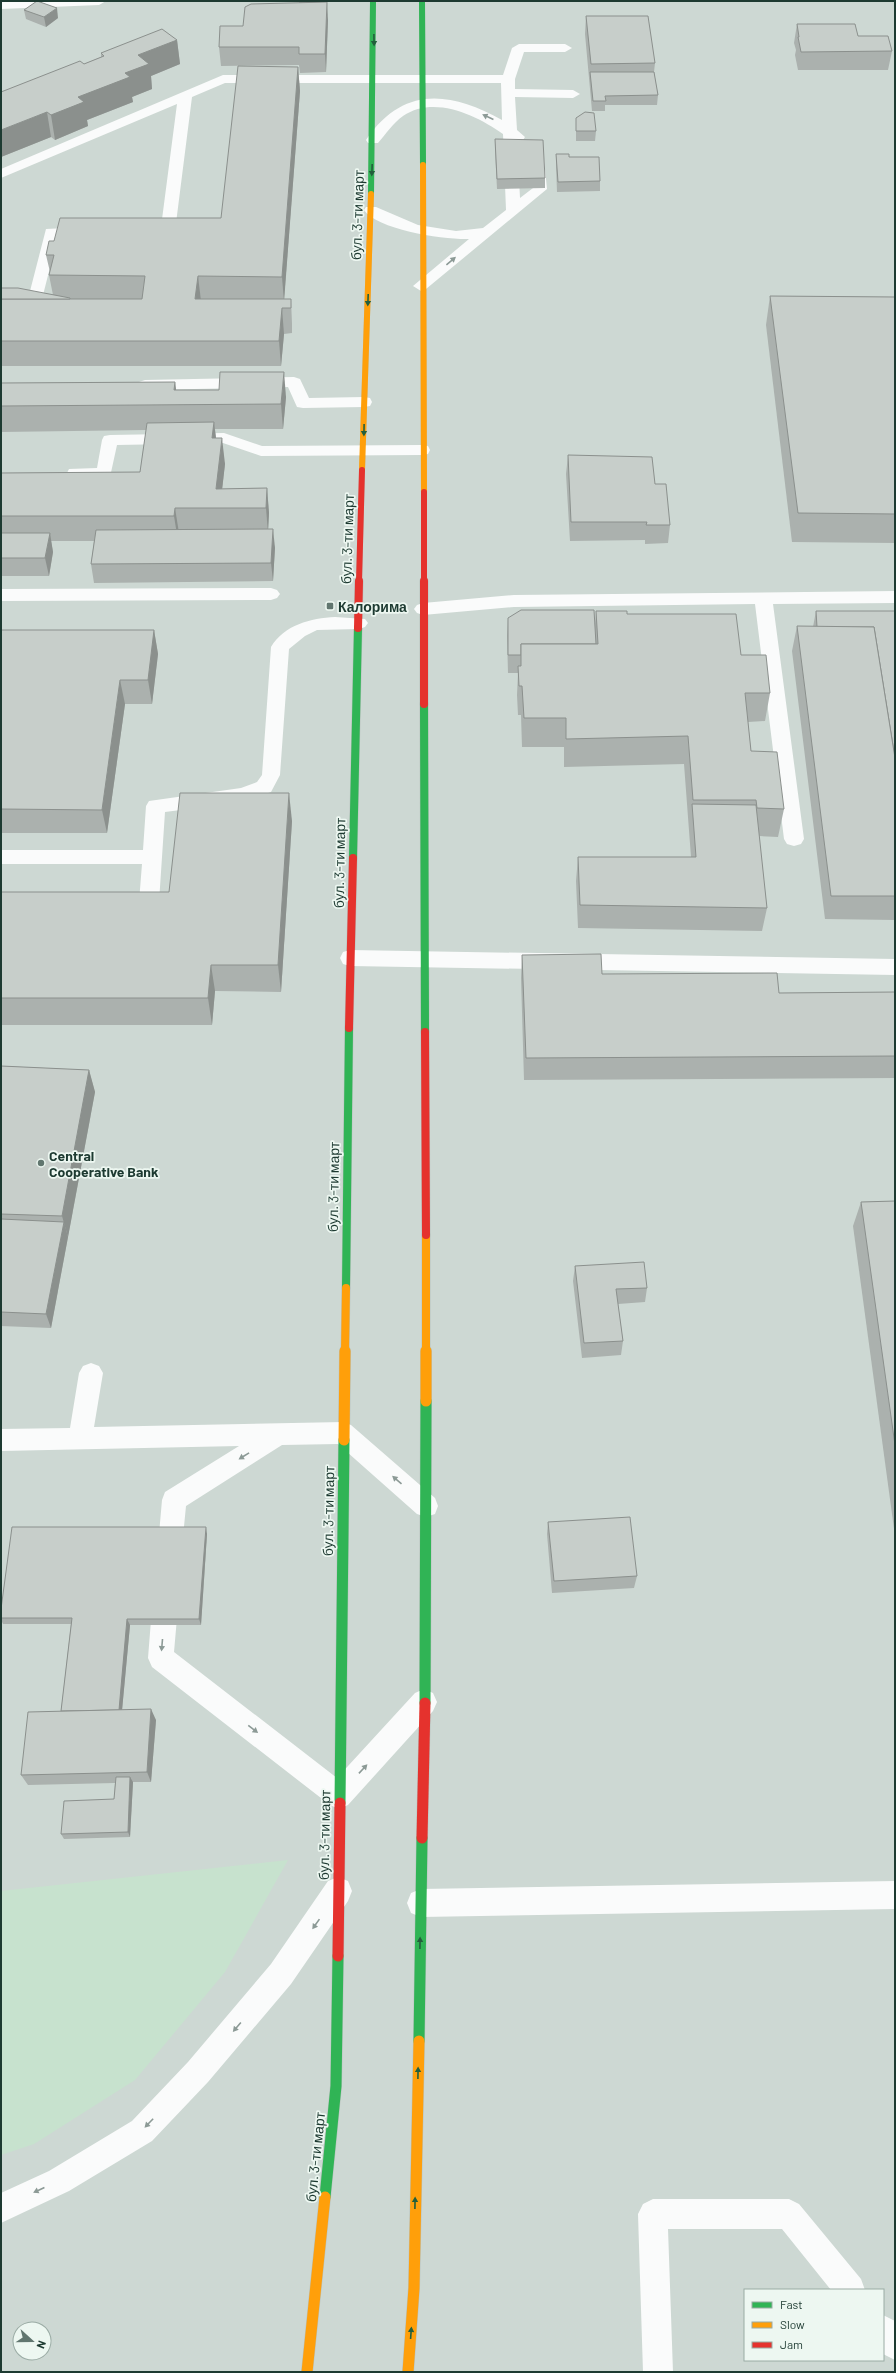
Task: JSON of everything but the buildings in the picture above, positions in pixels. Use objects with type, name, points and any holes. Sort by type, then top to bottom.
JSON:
[{"type":"main road","name":"бул. 3-ти март","points":[[307,2372],[336,2086],[350,958],[364,450],[364,402],[373,140],[373,1]]},
{"type":"main road","points":[[408,2372],[414,2288],[426,1506],[421,286],[422,1]]},
{"type":"street","points":[[1,5],[100,1]]},
{"type":"street","points":[[513,211],[508,86],[519,48],[565,48]]},
{"type":"street","points":[[1,174],[223,79],[421,79],[508,86],[573,94]]},
{"type":"street","points":[[137,231],[168,231],[185,95]]},
{"type":"street","points":[[373,140],[398,112],[410,106],[421,104],[441,104],[468,109],[495,120],[510,132],[536,148],[540,188],[421,286]]},
{"type":"street","points":[[371,210],[386,218],[422,230],[450,236],[465,237],[487,232]]},
{"type":"street","points":[[1,300],[36,300],[51,232],[98,231]]},
{"type":"street","points":[[128,385],[294,382],[303,402],[364,402]]},
{"type":"street","points":[[56,473],[104,473],[110,440],[224,438],[261,451],[422,450]]},
{"type":"street","points":[[1,595],[271,594]]},
{"type":"street","points":[[423,609],[514,601],[895,597]]},
{"type":"street","points":[[763,598],[794,838]]},
{"type":"street","points":[[149,902],[156,806],[243,795],[264,787],[271,775],[280,647],[294,633],[315,623],[359,623]]},
{"type":"street","points":[[1,856],[152,857]]},
{"type":"street","points":[[350,958],[895,967]]},
{"type":"street","points":[[80,1439],[91,1373]]},
{"type":"street","points":[[1,1440],[343,1433],[426,1506]]},
{"type":"street","points":[[277,1435],[174,1500],[161,1658],[339,1796],[424,1702]]},
{"type":"street","points":[[1,2208],[59,2181],[142,2131],[198,2072],[281,1974],[338,1891]]},
{"type":"street","points":[[421,1903],[895,1895]]},
{"type":"street","points":[[658,2372],[653,2214],[789,2214],[849,2289]]},
{"type":"street","points":[[884,2331],[895,2345]]},
{"type":"shaded area","points":[[1,1],[895,1],[895,2372],[1,2372]]},
{"type":"green space","points":[[288,1860],[225,1972],[135,2080],[34,2144],[1,2155],[1,1891]]},
{"type":"traffic: fast","points":[[371,194],[373,1]]},
{"type":"traffic: fast","points":[[422,1],[423,165]]},
{"type":"traffic: fast","points":[[353,858],[358,628]]},
{"type":"traffic: fast","points":[[424,704],[425,1032]]},
{"type":"traffic: fast","points":[[346,1288],[349,1028]]},
{"type":"traffic: fast","points":[[425,1703],[426,1401]]},
{"type":"traffic: fast","points":[[340,1803],[344,1440]]},
{"type":"traffic: fast","points":[[419,2041],[422,1838]]},
{"type":"traffic: fast","points":[[325,2197],[336,2086],[338,1956]]},
{"type":"traffic: slow","points":[[423,165],[424,492]]},
{"type":"traffic: slow","points":[[362,470],[371,194]]},
{"type":"traffic: slow","points":[[426,1235],[426,1401]]},
{"type":"traffic: slow","points":[[344,1440],[346,1288]]},
{"type":"traffic: slow","points":[[408,2372],[414,2288],[419,2041]]},
{"type":"traffic: slow","points":[[307,2372],[325,2197]]},
{"type":"traffic: jam","points":[[358,628],[362,470]]},
{"type":"traffic: jam","points":[[424,492],[424,704]]},
{"type":"traffic: jam","points":[[349,1028],[353,858]]},
{"type":"traffic: jam","points":[[425,1032],[426,1235]]},
{"type":"traffic: jam","points":[[422,1838],[425,1703]]},
{"type":"traffic: jam","points":[[338,1956],[340,1803]]},
{"type":"place","name":"Калорима","points":[[330,606]]},
{"type":"place","name":"Central Cooperative Bank","points":[[41,1163]]}]
